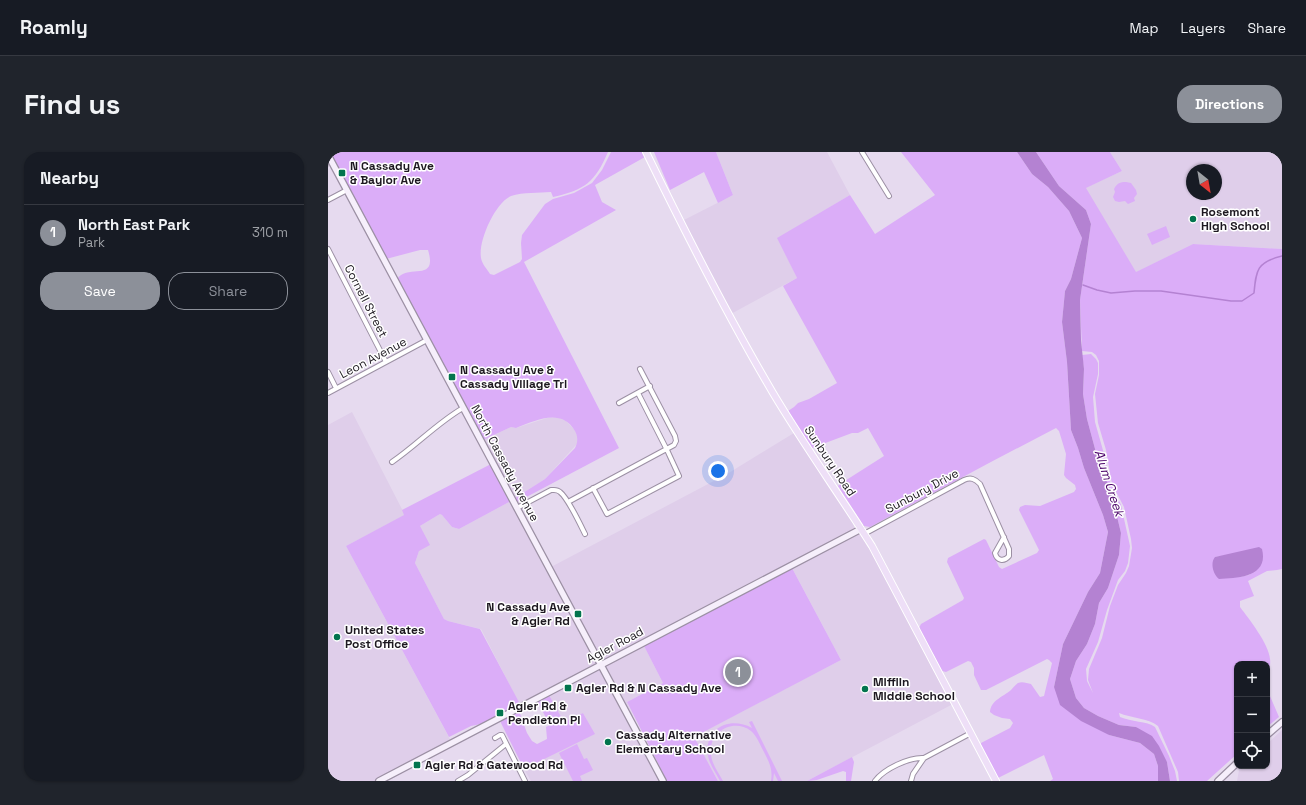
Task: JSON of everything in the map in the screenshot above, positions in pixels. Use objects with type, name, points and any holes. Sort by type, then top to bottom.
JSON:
[{"type":"main road","name":"Sunbury Road","points":[[646,152],[706,273],[773,392],[863,531],[996,781]]},
{"type":"main road","name":"North Cassady Avenue","points":[[328,155],[663,781]]},
{"type":"main road","name":"Agler Road","points":[[379,781],[863,531]]},
{"type":"main road","points":[[1269,733],[1282,722]]},
{"type":"main road","points":[[1218,781],[1234,766]]},
{"type":"street","points":[[862,152],[889,196]]},
{"type":"street","points":[[328,200],[347,190]]},
{"type":"street","name":"Cornell Street","points":[[328,249],[386,362]]},
{"type":"street","name":"Leon Avenue","points":[[328,392],[427,340]]},
{"type":"street","points":[[568,502],[674,445],[676,441],[675,436],[640,369]]},
{"type":"street","points":[[328,372],[336,388]]},
{"type":"street","points":[[619,403],[650,386]]},
{"type":"street","points":[[593,488],[607,514],[679,476],[638,393]]},
{"type":"street","points":[[392,462],[405,454],[440,424],[463,408]]},
{"type":"street","name":"Sunbury Drive","points":[[863,531],[964,480],[972,478],[977,480],[980,484],[1004,537],[1010,552],[1007,559],[1003,560],[996,557],[995,553],[1004,537]]},
{"type":"street","points":[[517,508],[551,490],[557,490],[568,502],[585,534]]},
{"type":"street","points":[[911,781],[913,774],[924,758],[971,733]]},
{"type":"street","points":[[495,738],[502,735],[525,781]]},
{"type":"street","points":[[458,781],[468,775],[506,744]]},
{"type":"street","points":[[875,781],[879,775],[910,759],[924,758]]},
{"type":"shaded area","points":[[329,152],[608,152],[593,178],[581,188],[553,197],[551,192],[526,193],[511,196],[499,206],[485,233],[481,251],[483,264],[490,274],[494,275],[520,262],[522,259],[522,235],[545,204],[553,199],[574,193],[592,183],[602,170],[611,152],[643,152],[645,157],[595,185],[602,202],[616,210],[524,262],[619,448],[517,502],[515,498],[545,479],[575,448],[577,444],[577,435],[575,431],[563,419],[547,418],[516,428],[511,427],[483,440],[397,279],[408,272],[420,271],[429,266],[430,260],[428,250],[420,250],[386,259]]},
{"type":"shaded area","points":[[654,152],[716,152],[733,195],[718,203],[704,172],[670,190]]},
{"type":"shaded area","points":[[716,152],[827,152],[850,195],[778,238],[797,278],[729,315],[680,222],[733,195]]},
{"type":"shaded area","points":[[901,152],[1017,152],[1032,174],[1048,187],[1069,211],[1082,238],[1071,279],[1065,291],[1062,322],[1067,362],[1071,430],[1108,532],[1100,573],[1088,592],[1063,644],[1054,687],[1109,735],[1140,743],[1154,754],[1158,766],[1158,781],[1050,781],[1053,779],[1044,755],[998,778],[981,743],[1010,728],[1013,723],[1010,719],[994,715],[990,712],[991,708],[998,699],[1020,682],[1031,684],[1040,697],[1044,696],[1052,663],[1047,659],[986,690],[981,690],[974,675],[974,668],[971,662],[968,661],[946,672],[942,671],[919,628],[921,624],[964,598],[947,562],[948,558],[984,539],[986,540],[999,567],[1002,569],[1037,553],[1039,550],[1019,510],[1020,507],[1025,505],[1040,506],[1074,492],[1076,489],[1075,485],[1064,475],[1066,454],[1059,431],[1056,428],[870,527],[864,526],[838,486],[884,456],[868,428],[858,433],[852,433],[812,448],[788,411],[798,403],[809,399],[837,383],[783,286],[797,278],[777,238],[850,195],[875,234],[935,195]]},
{"type":"shaded area","points":[[1017,152],[1036,152],[1059,186],[1086,210],[1091,224],[1080,300],[1081,340],[1084,369],[1083,394],[1087,419],[1098,460],[1111,492],[1121,533],[1119,555],[1108,588],[1099,603],[1095,624],[1087,644],[1076,661],[1070,679],[1076,698],[1084,708],[1119,725],[1136,727],[1152,736],[1167,762],[1170,781],[1158,781],[1158,766],[1154,754],[1140,743],[1109,735],[1081,721],[1060,705],[1054,687],[1063,644],[1088,592],[1100,573],[1108,532],[1071,430],[1067,362],[1062,322],[1065,291],[1071,279],[1082,238],[1069,211],[1048,187],[1032,174]]},
{"type":"shaded area","points":[[1036,152],[1110,152],[1122,171],[1086,188],[1136,272],[1193,244],[1282,249],[1282,569],[1267,571],[1248,581],[1254,596],[1240,601],[1240,607],[1266,646],[1270,661],[1234,661],[1234,757],[1207,781],[1179,781],[1178,772],[1158,726],[1149,721],[1119,713],[1120,717],[1155,727],[1175,771],[1177,781],[1170,781],[1167,762],[1136,727],[1119,725],[1084,708],[1076,698],[1070,679],[1076,661],[1087,644],[1095,624],[1099,603],[1108,588],[1119,555],[1121,533],[1111,492],[1098,460],[1087,419],[1083,394],[1084,369],[1082,355],[1091,354],[1098,363],[1098,374],[1093,397],[1095,422],[1106,461],[1108,477],[1121,505],[1130,546],[1128,563],[1125,571],[1118,580],[1107,610],[1098,642],[1086,669],[1087,681],[1093,693],[1088,680],[1089,669],[1102,638],[1110,606],[1118,585],[1129,566],[1132,548],[1124,507],[1112,484],[1106,450],[1098,423],[1095,394],[1099,375],[1099,361],[1096,355],[1092,352],[1082,351],[1080,300],[1091,224],[1086,210],[1059,186]],"holes":[[[1229,555],[1256,570],[1249,575],[1239,577],[1215,557]]]},
{"type":"shaded area","name":"Rosemont High School","points":[[1110,152],[1282,152],[1282,249],[1193,244],[1135,273],[1085,188],[1122,171]]},
{"type":"shaded area","points":[[1126,182],[1131,183],[1137,194],[1134,198],[1135,201],[1128,204],[1125,201],[1115,201],[1113,197],[1116,185]]},
{"type":"shaded area","points":[[1166,226],[1170,237],[1152,245],[1147,234]]},
{"type":"shaded area","points":[[352,412],[405,515],[346,546],[451,741],[375,781],[328,781],[328,425]]},
{"type":"shaded area","points":[[558,417],[566,421],[575,430],[578,438],[577,444],[545,479],[515,498],[551,567],[727,474],[794,433],[853,521],[853,530],[862,530],[953,704],[807,781],[718,781],[693,737],[841,660],[790,564],[642,642],[663,683],[627,702],[633,716],[626,718],[659,781],[531,781],[524,769],[594,733],[583,713],[564,723],[549,695],[522,709],[481,629],[444,619],[415,563],[419,551],[420,526],[440,514],[452,527],[459,529],[511,501],[483,440],[511,427],[516,428],[547,418]]},
{"type":"shaded area","points":[[491,464],[511,501],[459,529],[452,527],[440,514],[420,526],[430,545],[419,551],[415,563],[444,619],[480,629],[520,704],[481,724],[471,726],[449,737],[346,546],[404,515],[402,510]]},
{"type":"shaded area","points":[[1259,547],[1262,549],[1263,558],[1261,565],[1256,571],[1243,576],[1227,579],[1219,579],[1215,574],[1212,565],[1215,557]]},
{"type":"shaded area","points":[[792,568],[841,660],[694,737],[718,781],[667,781],[627,702],[663,683],[644,646]]},
{"type":"shaded area","points":[[549,695],[564,722],[583,713],[595,734],[524,769],[500,721],[519,711],[527,733],[532,741],[537,744],[547,739],[546,727],[550,725],[537,701]]},
{"type":"shaded area","points":[[1270,696],[1279,717],[1270,724]]},
{"type":"shaded area","points":[[752,721],[782,781],[778,781],[774,773],[773,781],[771,781],[770,766],[757,738],[753,733],[744,727],[730,726],[718,733],[711,745],[712,760],[723,781],[720,781],[711,765],[708,755],[710,738],[714,731],[727,724],[735,723],[752,728],[749,722]]},
{"type":"shaded area","points":[[1282,730],[1282,781],[1237,781],[1240,769],[1270,769],[1270,741]]},
{"type":"shaded area","points":[[577,744],[584,759],[587,758],[593,770],[580,776],[582,781],[573,781],[559,753]]},
{"type":"shaded area","points":[[852,757],[854,762],[851,781],[846,781],[846,772],[843,771],[817,780],[807,781]]},
{"type":"waterway","points":[[1083,285],[1111,293],[1161,291],[1231,301],[1242,301],[1254,293],[1259,268],[1267,261],[1282,256]]},
{"type":"place","name":"N Cassady Ave & Baylor Ave","points":[[342,173]]},
{"type":"place","name":"Rosemont High School","points":[[1193,219]]},
{"type":"place","name":"N Cassady Ave & Cassady Village Trl","points":[[452,377]]},
{"type":"place","name":"N Cassady Ave & Agler Rd","points":[[578,614]]},
{"type":"place","name":"United States Post Office","points":[[337,637]]},
{"type":"place","name":"North East Park","points":[[738,672]]},
{"type":"place","name":"Agler Rd & N Cassady Ave","points":[[568,688]]},
{"type":"place","name":"Mifflin Middle School","points":[[865,689]]},
{"type":"place","name":"Agler Rd & Pendleton Pl","points":[[500,713]]},
{"type":"place","name":"Cassady Alternative Elementary School","points":[[608,742]]},
{"type":"place","name":"Agler Rd & Gatewood Rd","points":[[417,765]]},
{"type":"water label","name":"Alum Creek","points":[[1110,483]]}]
